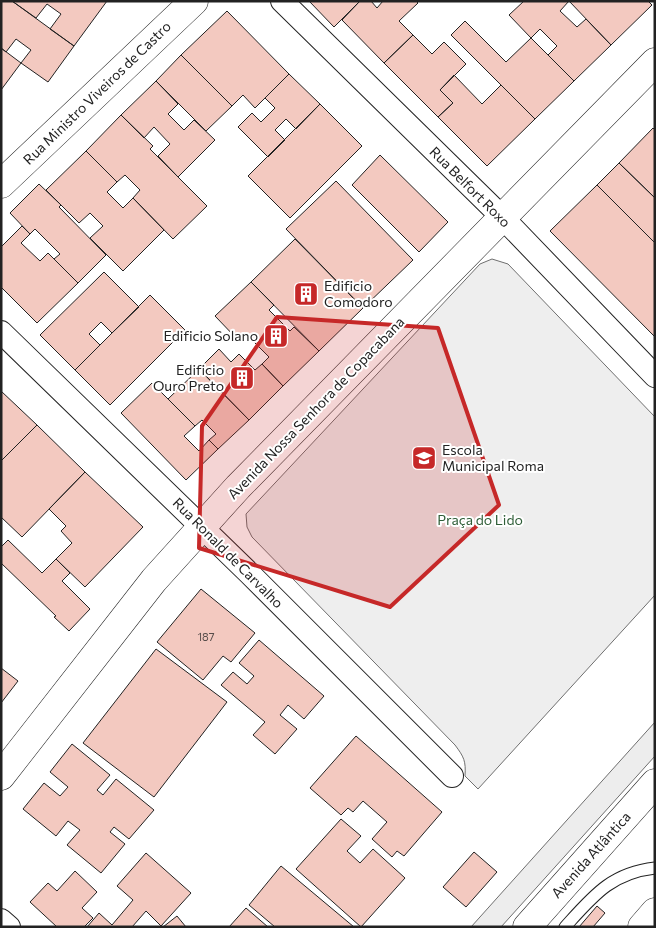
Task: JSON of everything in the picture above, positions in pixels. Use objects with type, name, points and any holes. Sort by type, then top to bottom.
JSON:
[{"type":"main road","name":"Rua Ministro Viveiros de Castro","points":[[1,184],[194,1]]},
{"type":"main road","name":"Avenida Nossa Senhora de Copacabana","points":[[1,776],[154,580],[238,487],[655,62]]},
{"type":"main road","name":"Avenida Atlântica","points":[[527,927],[655,782]]},
{"type":"main road","points":[[642,927],[655,912]]},
{"type":"street","name":"Rua Belfort Roxo","points":[[282,1],[503,218],[655,376]]},
{"type":"street","name":"Rua Ronald de Carvalho","points":[[1,332],[202,527],[452,776]]},
{"type":"street","points":[[1,920],[9,927]]},
{"type":"lane","points":[[565,927],[594,895],[613,880],[655,868]]},
{"type":"highlighted area","points":[[277,317],[438,328],[499,505],[390,607],[199,548],[202,426]]},
{"type":"green space","name":"Praça do Lido","points":[[492,259],[508,264],[655,417],[655,595],[478,789],[465,776],[464,759],[455,745],[252,537],[247,527],[246,514],[480,264]]},
{"type":"shaded area","points":[[655,722],[655,756],[501,927],[471,927]]},
{"type":"building","points":[[1,1],[12,1],[74,46],[48,82],[21,63],[31,50],[16,39],[6,52],[1,48]]},
{"type":"building","points":[[12,1],[107,1],[74,46],[50,29],[61,14],[47,4],[36,18]]},
{"type":"building","points":[[309,1],[360,1],[334,27]]},
{"type":"building","points":[[360,1],[371,1],[377,8],[383,1],[416,1],[418,3],[399,21],[413,35],[384,63],[342,20]]},
{"type":"building","points":[[524,1],[569,1],[560,11],[577,27],[586,19],[611,45],[574,81],[548,55],[557,46],[540,29],[531,38],[509,15]]},
{"type":"building","points":[[569,1],[648,1],[652,5],[611,45]]},
{"type":"building","points":[[227,11],[289,74],[255,108],[243,95],[232,106],[181,55]]},
{"type":"building","points":[[465,21],[506,62],[531,38],[574,81],[535,119],[451,35]]},
{"type":"building","points":[[413,35],[432,54],[444,42],[466,64],[440,90],[453,103],[438,117],[384,63]]},
{"type":"building","points":[[1,48],[21,63],[1,90]]},
{"type":"building","points":[[181,55],[232,106],[206,131],[156,81]]},
{"type":"building","points":[[289,74],[320,104],[296,129],[286,119],[275,130],[285,140],[268,157],[238,127],[252,113],[261,122],[275,108],[265,98]]},
{"type":"building","points":[[454,75],[482,104],[501,85],[535,119],[487,166],[438,117],[453,103],[440,90]]},
{"type":"building","points":[[156,81],[178,104],[168,114],[184,130],[194,120],[215,140],[178,177],[158,156],[170,144],[154,127],[144,138],[121,115]]},
{"type":"building","points":[[320,104],[362,146],[290,218],[248,176]]},
{"type":"building","points":[[121,115],[153,146],[150,149],[207,206],[173,239],[133,198],[140,190],[125,175],[117,182],[86,151]]},
{"type":"building","points":[[653,128],[655,130],[655,198],[619,163]]},
{"type":"building","points":[[86,151],[117,182],[107,192],[123,208],[133,198],[164,230],[123,271],[90,238],[103,226],[90,213],[79,223],[46,190]]},
{"type":"building","points":[[380,155],[448,222],[419,252],[352,185]]},
{"type":"building","points":[[619,163],[655,198],[655,243],[597,185]]},
{"type":"building","points":[[336,181],[413,260],[363,308],[286,229]]},
{"type":"building","points":[[39,184],[61,205],[59,207],[106,255],[78,283],[54,259],[60,254],[35,229],[30,234],[10,213]]},
{"type":"building","points":[[597,185],[655,243],[655,337],[550,231]]},
{"type":"building","points":[[22,226],[30,234],[21,243],[40,261],[48,253],[78,283],[37,323],[1,287],[1,247]]},
{"type":"building","name":"Edificio Comodoro","points":[[295,239],[363,308],[319,351],[251,282]]},
{"type":"building","points":[[104,272],[139,307],[112,333],[101,322],[89,334],[100,345],[75,370],[40,335]]},
{"type":"building","name":"Edificio Solano","points":[[251,282],[274,305],[269,310],[290,331],[294,327],[319,351],[283,386],[262,364],[269,357],[245,333],[238,340],[215,316]]},
{"type":"building","points":[[150,295],[185,330],[110,405],[75,370]]},
{"type":"building","name":"Edificio Ouro Preto","points":[[219,349],[231,362],[239,354],[255,370],[262,364],[283,386],[249,420],[199,369]]},
{"type":"building","points":[[199,369],[249,420],[218,449],[209,440],[216,434],[202,420],[195,426],[168,399]]},
{"type":"building","points":[[152,383],[195,426],[184,436],[199,451],[209,440],[218,449],[186,480],[121,413]]},
{"type":"building","points":[[1,391],[37,425],[1,461]]},
{"type":"building","points":[[37,425],[85,472],[22,537],[1,517],[1,461]]},
{"type":"building","points":[[85,472],[143,527],[85,587],[56,559],[72,543],[61,531],[66,526],[49,509]]},
{"type":"building","points":[[8,540],[42,573],[56,559],[70,573],[62,581],[90,609],[69,631],[1,563],[1,547]]},
{"type":"building","points":[[201,589],[255,633],[231,662],[223,656],[203,680],[157,642]]},
{"type":"building","points":[[259,640],[324,696],[304,719],[288,705],[280,715],[297,729],[275,754],[253,735],[265,722],[221,685],[233,672],[247,684],[254,676],[239,663]]},
{"type":"building","points":[[156,649],[227,702],[154,797],[83,743]]},
{"type":"building","points":[[1,668],[18,681],[1,703]]},
{"type":"building","points":[[356,736],[442,812],[404,856],[397,851],[392,857],[372,839],[387,822],[363,801],[353,812],[348,808],[341,815],[310,788]]},
{"type":"building","points":[[72,744],[110,775],[97,790],[103,795],[116,779],[154,810],[129,839],[114,827],[110,832],[125,844],[101,873],[67,845],[80,830],[68,821],[56,836],[23,809],[44,783],[60,796],[68,787],[50,772]]},
{"type":"building","points":[[341,819],[361,836],[347,851],[360,863],[373,849],[405,878],[361,927],[296,869]]},
{"type":"building","points":[[474,852],[497,872],[466,907],[443,887]]},
{"type":"building","points":[[146,853],[191,893],[161,926],[146,911],[132,927],[87,927],[99,913],[112,925],[133,900],[117,886]]},
{"type":"building","points":[[281,866],[354,927],[275,927],[249,905]]},
{"type":"building","points":[[75,871],[97,892],[82,908],[93,918],[84,927],[57,927],[30,902],[48,883],[57,891]]},
{"type":"building","points":[[597,906],[605,913],[593,927],[579,927]]},
{"type":"building","points":[[246,908],[268,927],[229,927]]},
{"type":"building","points":[[177,916],[186,927],[163,927]]},
{"type":"place","name":"Edificio Comodoro","points":[[306,294]]},
{"type":"place","name":"Edificio Solano","points":[[276,336]]},
{"type":"place","name":"Edificio Ouro Preto","points":[[242,378]]},
{"type":"place","name":"Escola Municipal Roma","points":[[424,458]]}]
